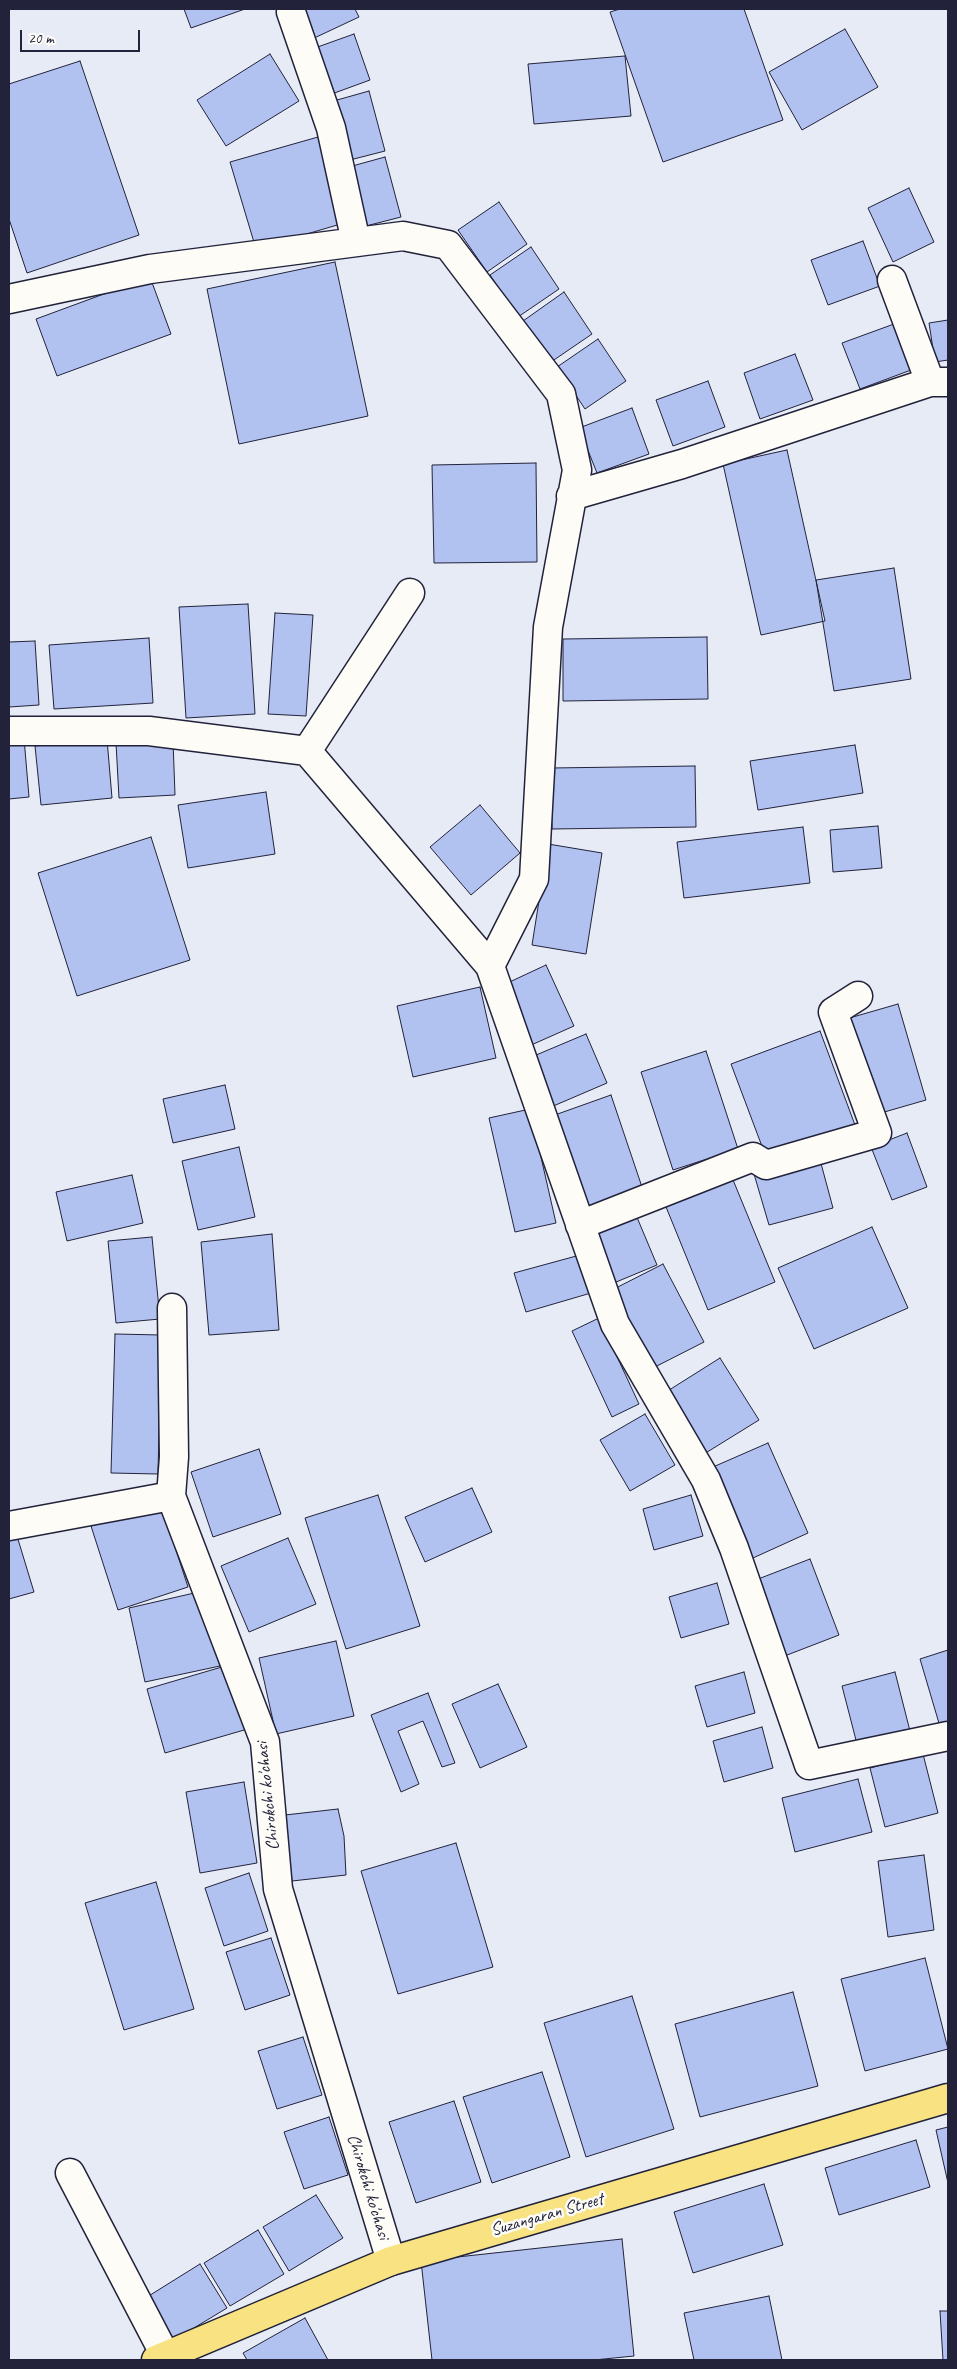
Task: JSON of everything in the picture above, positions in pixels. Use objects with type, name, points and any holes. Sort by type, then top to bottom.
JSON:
[{"type":"main road","name":"Suzangaran Street","points":[[160,2358],[391,2261],[948,2098]]},
{"type":"street","points":[[291,12],[331,128],[356,242]]},
{"type":"street","points":[[9,299],[150,269],[403,236],[448,245],[562,394],[577,470],[548,627],[534,879],[490,966]]},
{"type":"street","points":[[571,496],[682,464],[939,382],[892,280]]},
{"type":"street","points":[[307,751],[410,593]]},
{"type":"street","points":[[9,731],[149,731],[307,751],[490,966],[615,1324],[706,1480],[734,1548],[809,1765],[948,1736]]},
{"type":"street","points":[[580,1225],[753,1157],[766,1165],[877,1133],[833,1012],[858,996]]},
{"type":"street","points":[[9,1526],[171,1496],[174,1457],[172,1308]]},
{"type":"street","name":"Chirokchi ko'chasi","points":[[171,1496],[265,1742],[278,1889],[391,2261]]},
{"type":"street","points":[[70,2173],[160,2358]]},
{"type":"building","points":[[184,9],[245,9],[191,28]]},
{"type":"building","points":[[295,9],[355,9],[359,17],[310,40]]},
{"type":"building","points":[[620,9],[744,9],[783,120],[663,162],[610,12]]},
{"type":"building","points":[[845,29],[878,87],[802,130],[769,72]]},
{"type":"building","points":[[354,34],[370,80],[329,95],[312,49]]},
{"type":"building","points":[[270,54],[299,101],[226,146],[197,100]]},
{"type":"building","points":[[625,56],[631,116],[534,124],[528,64]]},
{"type":"building","points":[[80,61],[139,235],[27,273],[9,219],[9,84]]},
{"type":"building","points":[[369,91],[385,151],[346,161],[330,102]]},
{"type":"building","points":[[318,137],[344,223],[256,249],[230,162]]},
{"type":"building","points":[[385,157],[401,217],[362,227],[345,168]]},
{"type":"building","points":[[909,188],[934,242],[893,262],[868,208]]},
{"type":"building","points":[[499,202],[527,244],[487,272],[458,230]]},
{"type":"building","points":[[863,241],[880,286],[828,305],[811,260]]},
{"type":"building","points":[[531,247],[559,289],[518,317],[490,275]]},
{"type":"building","points":[[335,262],[368,416],[239,444],[207,289]]},
{"type":"building","points":[[150,277],[171,334],[57,376],[36,319]]},
{"type":"building","points":[[564,292],[592,334],[551,362],[523,321]]},
{"type":"building","points":[[948,320],[948,360],[935,362],[929,323]]},
{"type":"building","points":[[894,324],[911,370],[860,389],[842,343]]},
{"type":"building","points":[[598,339],[626,381],[585,409],[557,367]]},
{"type":"building","points":[[795,354],[813,400],[760,419],[744,373]]},
{"type":"building","points":[[708,381],[725,427],[673,446],[656,400]]},
{"type":"building","points":[[632,408],[649,454],[597,473],[579,428]]},
{"type":"building","points":[[787,450],[825,621],[761,635],[723,464]]},
{"type":"building","points":[[536,463],[537,562],[434,563],[432,465]]},
{"type":"building","points":[[894,568],[911,679],[834,691],[816,580]]},
{"type":"building","points":[[248,604],[255,714],[186,718],[179,607]]},
{"type":"building","points":[[275,613],[313,615],[306,716],[268,714]]},
{"type":"building","points":[[707,637],[708,699],[563,701],[563,639]]},
{"type":"building","points":[[149,638],[153,703],[54,709],[49,645]]},
{"type":"building","points":[[35,641],[39,705],[9,707],[9,642]]},
{"type":"building","points":[[24,738],[29,797],[9,799],[9,739]]},
{"type":"building","points":[[107,739],[112,798],[41,805],[35,746]]},
{"type":"building","points":[[173,741],[175,795],[119,798],[116,743]]},
{"type":"building","points":[[855,745],[863,793],[758,810],[750,761]]},
{"type":"building","points":[[695,766],[696,827],[552,829],[551,768]]},
{"type":"building","points":[[266,792],[275,854],[188,868],[178,805]]},
{"type":"building","points":[[480,805],[520,853],[471,895],[430,847]]},
{"type":"building","points":[[878,826],[882,868],[833,872],[830,830]]},
{"type":"building","points":[[803,827],[810,883],[684,898],[677,842]]},
{"type":"building","points":[[151,837],[190,960],[77,996],[38,873]]},
{"type":"building","points":[[548,844],[602,853],[586,954],[532,945]]},
{"type":"building","points":[[546,965],[574,1026],[529,1046],[501,986]]},
{"type":"building","points":[[480,987],[496,1058],[413,1077],[397,1006]]},
{"type":"building","points":[[898,1004],[926,1100],[874,1115],[846,1019]]},
{"type":"building","points":[[820,1031],[855,1125],[766,1157],[731,1064]]},
{"type":"building","points":[[586,1034],[607,1083],[551,1107],[529,1058]]},
{"type":"building","points":[[706,1051],[738,1149],[673,1170],[641,1072]]},
{"type":"building","points":[[225,1085],[235,1129],[173,1143],[163,1099]]},
{"type":"building","points":[[611,1095],[643,1190],[585,1211],[552,1116]]},
{"type":"building","points":[[530,1109],[556,1223],[515,1232],[489,1118]]},
{"type":"building","points":[[907,1133],[927,1187],[892,1200],[871,1147]]},
{"type":"building","points":[[239,1147],[255,1217],[198,1230],[182,1161]]},
{"type":"building","points":[[819,1156],[833,1208],[769,1225],[754,1174]]},
{"type":"building","points":[[132,1175],[143,1223],[67,1241],[56,1192]]},
{"type":"building","points":[[731,1175],[775,1282],[708,1310],[664,1202]]},
{"type":"building","points":[[636,1215],[657,1265],[609,1285],[588,1236]]},
{"type":"building","points":[[872,1227],[908,1308],[814,1349],[778,1268]]},
{"type":"building","points":[[272,1234],[279,1330],[209,1335],[201,1242]]},
{"type":"building","points":[[152,1237],[160,1319],[116,1323],[108,1241]]},
{"type":"building","points":[[580,1255],[591,1293],[526,1312],[514,1273]]},
{"type":"building","points":[[663,1264],[704,1342],[651,1369],[610,1291]]},
{"type":"building","points":[[599,1318],[639,1404],[612,1417],[572,1331]]},
{"type":"building","points":[[115,1334],[161,1335],[158,1474],[111,1473]]},
{"type":"building","points":[[720,1358],[759,1420],[704,1454],[666,1392]]},
{"type":"building","points":[[645,1414],[675,1465],[630,1491],[600,1440]]},
{"type":"building","points":[[768,1443],[808,1533],[753,1558],[713,1467]]},
{"type":"building","points":[[259,1449],[281,1514],[213,1537],[191,1472]]},
{"type":"building","points":[[472,1488],[492,1532],[425,1562],[405,1517]]},
{"type":"building","points":[[378,1495],[420,1626],[346,1649],[305,1518]]},
{"type":"building","points":[[691,1495],[703,1536],[654,1550],[643,1509]]},
{"type":"building","points":[[161,1504],[188,1587],[118,1610],[91,1526]]},
{"type":"building","points":[[17,1536],[34,1592],[9,1599],[9,1538]]},
{"type":"building","points":[[288,1538],[316,1604],[249,1632],[221,1566]]},
{"type":"building","points":[[810,1559],[839,1635],[782,1657],[753,1581]]},
{"type":"building","points":[[717,1583],[729,1624],[681,1638],[669,1597]]},
{"type":"building","points":[[203,1591],[220,1666],[145,1682],[129,1608]]},
{"type":"building","points":[[336,1641],[354,1716],[276,1734],[259,1658]]},
{"type":"building","points":[[948,1650],[948,1727],[941,1730],[920,1659]]},
{"type":"building","points":[[232,1664],[251,1728],[165,1753],[147,1689]]},
{"type":"building","points":[[744,1672],[755,1713],[707,1727],[695,1686]]},
{"type":"building","points":[[895,1672],[910,1731],[857,1744],[842,1686]]},
{"type":"building","points":[[498,1684],[527,1747],[480,1768],[452,1704]]},
{"type":"building","points":[[428,1693],[455,1763],[442,1767],[423,1721],[398,1731],[419,1784],[401,1792],[371,1715]]},
{"type":"building","points":[[762,1727],[773,1768],[724,1782],[713,1741]]},
{"type":"building","points":[[923,1754],[938,1813],[885,1827],[870,1768]]},
{"type":"building","points":[[858,1779],[872,1832],[795,1852],[782,1798]]},
{"type":"building","points":[[244,1782],[257,1863],[200,1873],[186,1792]]},
{"type":"building","points":[[338,1809],[344,1836],[346,1875],[292,1881],[285,1815]]},
{"type":"building","points":[[456,1843],[493,1967],[398,1994],[361,1871]]},
{"type":"building","points":[[924,1855],[934,1930],[888,1937],[878,1861]]},
{"type":"building","points":[[249,1873],[268,1931],[224,1946],[205,1888]]},
{"type":"building","points":[[156,1882],[194,2009],[124,2030],[85,1903]]},
{"type":"building","points":[[271,1938],[290,1995],[245,2010],[226,1952]]},
{"type":"building","points":[[925,1958],[948,2049],[865,2071],[841,1979]]},
{"type":"building","points":[[793,1992],[818,2086],[700,2117],[675,2024]]},
{"type":"building","points":[[632,1996],[674,2129],[586,2157],[544,2023]]},
{"type":"building","points":[[303,2037],[322,2095],[277,2109],[258,2051]]},
{"type":"building","points":[[542,2072],[570,2157],[492,2183],[463,2097]]},
{"type":"building","points":[[454,2101],[481,2182],[416,2203],[389,2122]]},
{"type":"building","points":[[329,2117],[348,2175],[304,2189],[284,2132]]},
{"type":"building","points":[[948,2127],[948,2183],[936,2130]]},
{"type":"building","points":[[916,2140],[930,2187],[839,2215],[825,2168]]},
{"type":"building","points":[[764,2184],[783,2245],[693,2273],[674,2212]]},
{"type":"building","points":[[316,2195],[343,2238],[289,2271],[263,2227]]},
{"type":"building","points":[[258,2230],[284,2274],[230,2306],[204,2263]]},
{"type":"building","points":[[622,2239],[634,2356],[594,2360],[432,2360],[421,2261]]},
{"type":"building","points":[[200,2264],[227,2308],[174,2340],[147,2297]]},
{"type":"building","points":[[769,2296],[782,2360],[694,2360],[684,2313]]},
{"type":"building","points":[[940,2311],[948,2311],[948,2360],[943,2360]]},
{"type":"building","points":[[305,2318],[328,2360],[247,2360],[243,2353]]}]
